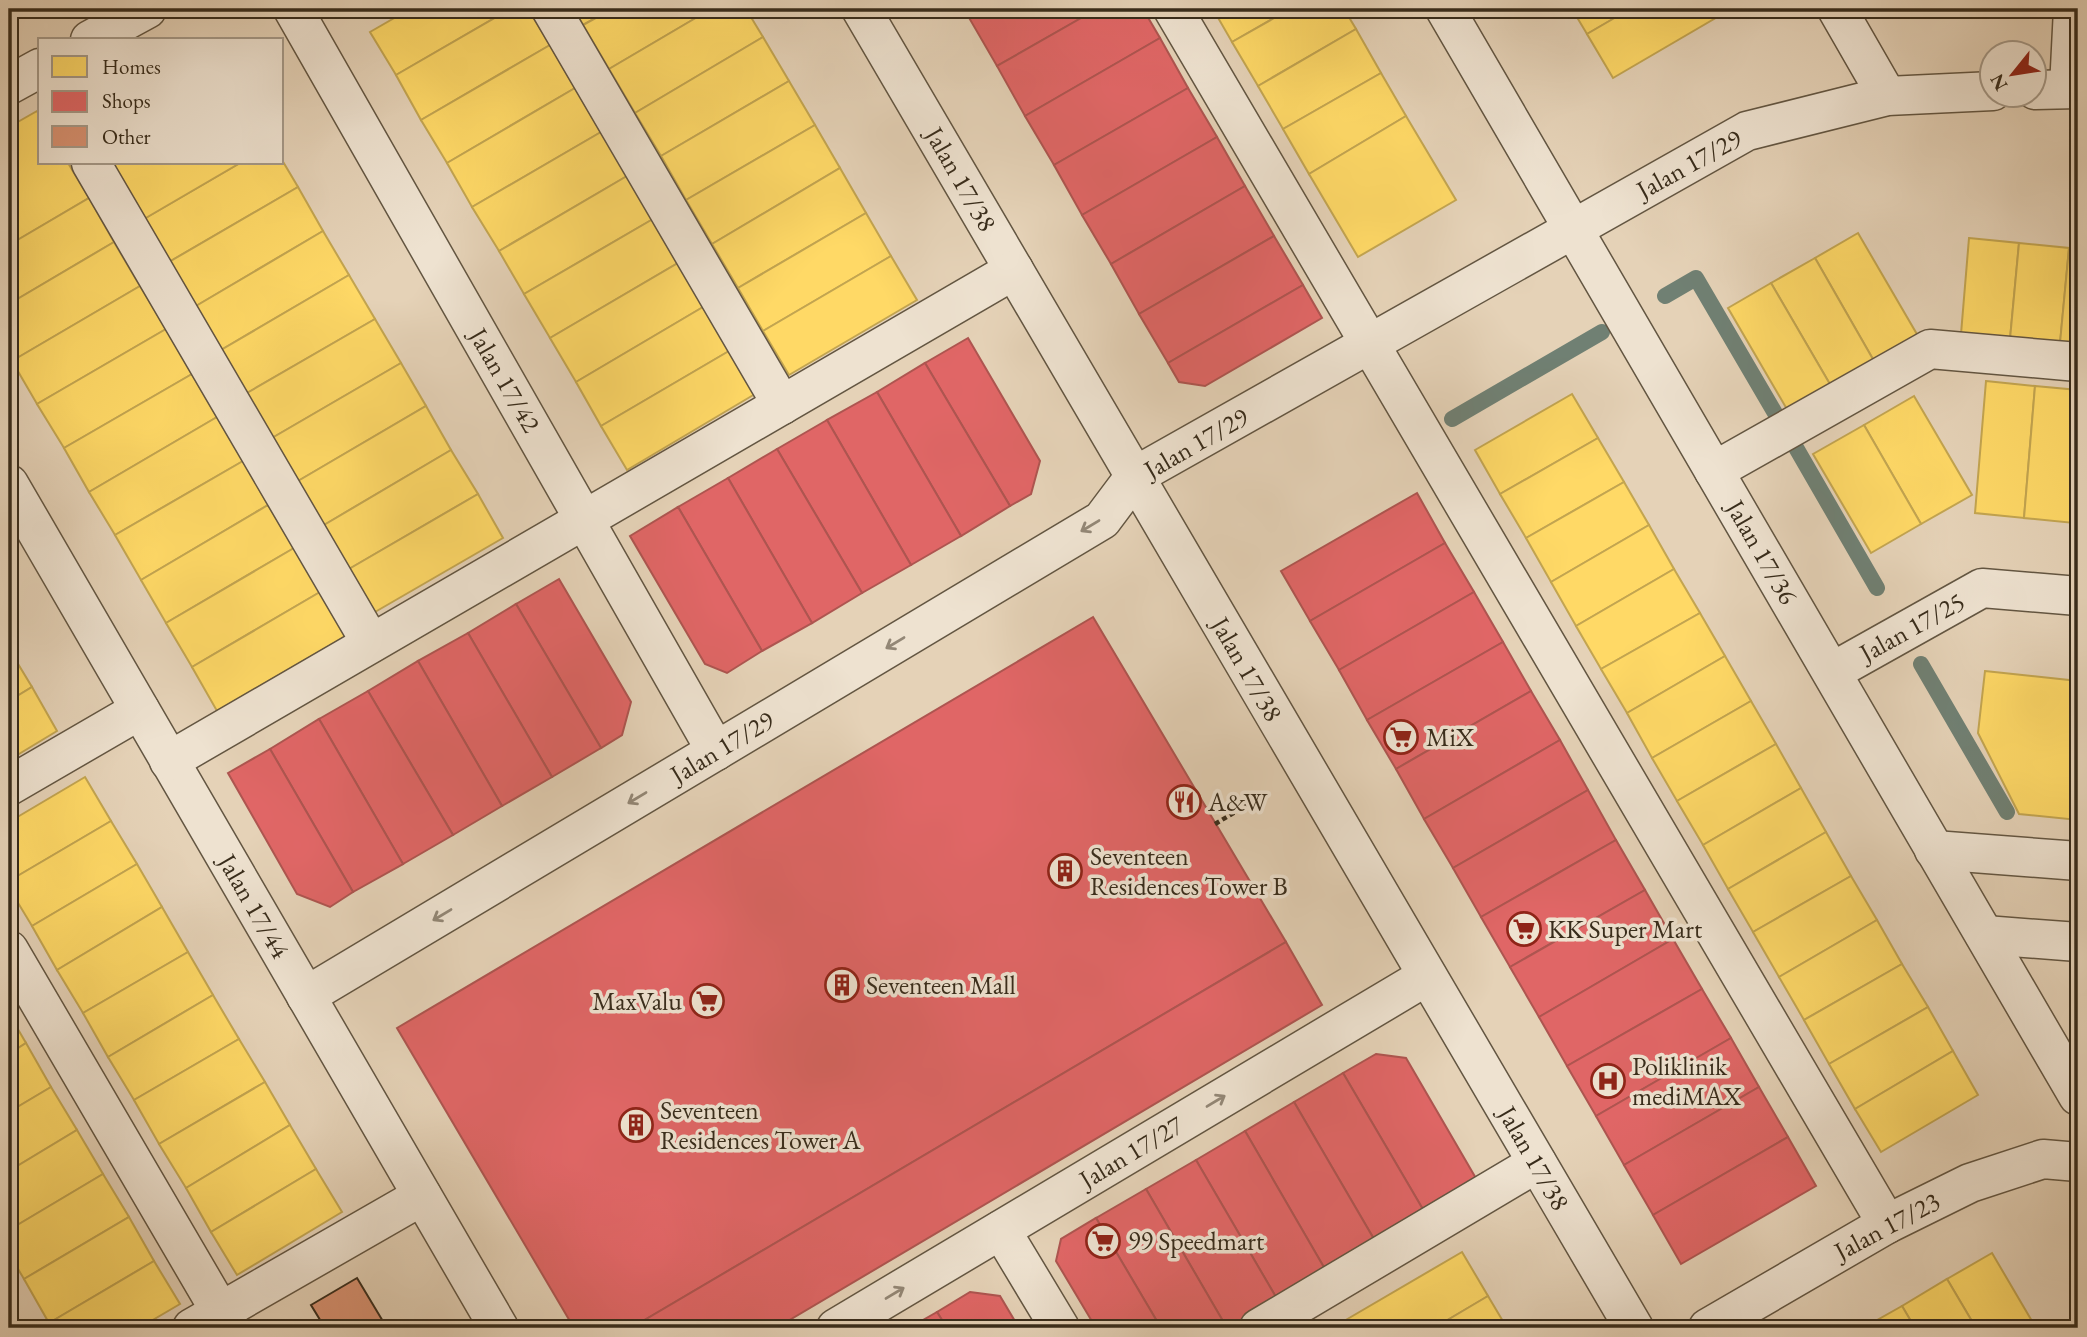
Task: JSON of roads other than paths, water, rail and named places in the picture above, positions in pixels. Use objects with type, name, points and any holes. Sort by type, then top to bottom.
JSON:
[{"type":"street","points":[[94,38],[147,9]]},
{"type":"street","name":"Jalan 17/42","points":[[293,9],[716,751]]},
{"type":"street","points":[[551,9],[782,405]]},
{"type":"street","name":"Jalan 17/38","points":[[861,9],[1634,1328]]},
{"type":"street","points":[[1172,9],[1367,345],[1887,1224]]},
{"type":"street","name":"Jalan 17/36","points":[[1445,9],[2078,1096]]},
{"type":"street","points":[[1837,9],[1888,96]]},
{"type":"street","points":[[2061,89],[2073,9]]},
{"type":"street","name":"Jalan 17/29","points":[[306,996],[1102,520],[1135,476],[1746,131],[1888,96],[1979,92]]},
{"type":"street","points":[[91,164],[371,643]]},
{"type":"street","points":[[169,761],[1014,270]]},
{"type":"street","points":[[1714,471],[1930,349],[2078,362]]},
{"type":"street","name":"Jalan 17/44","points":[[9,484],[499,1328]]},
{"type":"street","name":"Jalan 17/25","points":[[1832,672],[1982,588],[2078,596]]},
{"type":"street","points":[[9,786],[140,710]]},
{"type":"street","points":[[1934,850],[2078,861]]},
{"type":"street","points":[[1985,935],[2078,942]]},
{"type":"street","points":[[9,950],[214,1323],[422,1196]]},
{"type":"street","name":"Jalan 17/27","points":[[836,1328],[1427,976]]},
{"type":"street","name":"Jalan 17/23","points":[[1708,1328],[1887,1224],[1970,1182],[2043,1159],[2078,1162]]},
{"type":"street","points":[[1259,1328],[1310,1315],[1537,1163]]},
{"type":"street","points":[[1001,1230],[1060,1328]]},
{"type":"waterway","points":[[1665,296],[1696,278],[1775,413]]},
{"type":"waterway","points":[[1452,419],[1602,332]]},
{"type":"waterway","points":[[1795,446],[1877,588]]},
{"type":"waterway","points":[[1921,664],[2007,812]]},
{"type":"place","name":"MiX","points":[[1401,737]]},
{"type":"place","name":"A&W","points":[[1184,802]]},
{"type":"place","name":"Seventeen Residences Tower B","points":[[1065,871]]},
{"type":"place","name":"KK Super Mart","points":[[1524,929]]},
{"type":"place","name":"Seventeen Mall","points":[[842,985]]},
{"type":"place","name":"MaxValu","points":[[707,1001]]},
{"type":"place","name":"Poliklinik mediMAX","points":[[1608,1081]]},
{"type":"place","name":"Seventeen Residences Tower A","points":[[636,1125]]},
{"type":"place","name":"99 Speedmart","points":[[1103,1241]]}]
